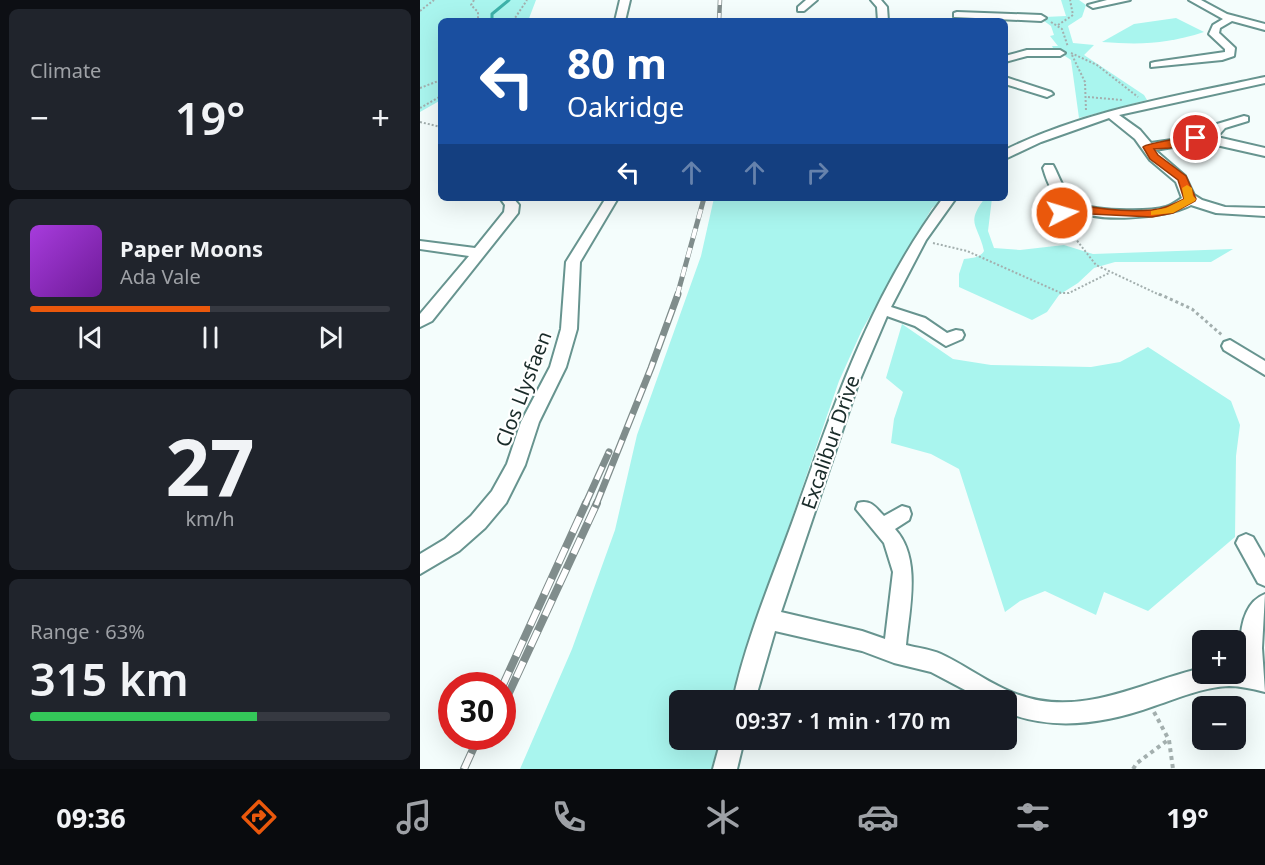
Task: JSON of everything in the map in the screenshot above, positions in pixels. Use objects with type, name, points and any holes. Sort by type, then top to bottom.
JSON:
[{"type":"street","points":[[621,18],[625,0]]},
{"type":"street","points":[[876,0],[882,7],[883,18]]},
{"type":"street","points":[[1093,4],[1125,0]]},
{"type":"street","points":[[1194,0],[1230,18],[1265,27]]},
{"type":"street","points":[[958,3],[956,18],[1028,14],[1041,18]]},
{"type":"street","points":[[1155,65],[1222,57],[1230,54],[1230,48],[1217,37],[1214,30],[1218,24],[1230,18]]},
{"type":"street","points":[[1008,57],[1046,50],[1065,53]]},
{"type":"street","points":[[1008,152],[1037,139],[1110,114],[1265,80]]},
{"type":"street","points":[[1008,81],[1032,93],[1047,94]]},
{"type":"street","points":[[1110,114],[1135,132],[1154,157],[1182,178],[1188,197],[1197,204],[1222,212],[1265,212]]},
{"type":"street","points":[[1209,139],[1221,126],[1244,119]]},
{"type":"street","points":[[1148,147],[1170,145],[1196,138],[1209,139],[1247,155],[1265,152]]},
{"type":"street","points":[[1035,176],[1050,172],[1068,210],[1152,214],[1169,210],[1191,199]]},
{"type":"street","points":[[420,322],[427,317],[511,213],[512,205],[509,201]]},
{"type":"street","name":"Clos Llysfaen","points":[[420,565],[452,545],[478,522],[499,497],[512,473],[530,422],[561,357],[569,329],[573,262],[610,201]]},
{"type":"street","name":"Excalibur Drive","points":[[747,690],[768,620],[850,384],[882,309],[920,240],[948,201]]},
{"type":"street","points":[[420,245],[479,253]]},
{"type":"street","points":[[882,309],[920,322],[946,340],[956,335]]},
{"type":"street","points":[[1230,346],[1265,369]]},
{"type":"street","points":[[865,508],[892,539],[903,572],[894,653]]},
{"type":"street","points":[[882,528],[902,514]]},
{"type":"street","points":[[1246,543],[1263,572]]},
{"type":"street","points":[[1017,704],[1046,713],[1095,710],[1146,697],[1190,680],[1218,675],[1259,679],[1250,639],[1257,612],[1265,604]]},
{"type":"street","points":[[768,620],[862,641],[894,653],[934,662],[988,690]]},
{"type":"street","points":[[725,769],[730,750]]},
{"type":"path","points":[[420,11],[434,0]]},
{"type":"path","points":[[474,0],[471,5],[478,12],[477,18]]},
{"type":"path","points":[[515,18],[527,0]]},
{"type":"path","points":[[1058,25],[1073,15],[1070,0]]},
{"type":"path","points":[[1041,18],[1062,29],[1065,53],[1082,70],[1088,97],[1088,116],[1093,120]]},
{"type":"path","points":[[1065,53],[1080,56],[1113,76],[1142,101],[1088,97]]},
{"type":"path","points":[[420,87],[438,81]]},
{"type":"path","points":[[420,108],[438,98]]},
{"type":"path","points":[[420,122],[438,126]]},
{"type":"path","points":[[1068,210],[1071,217],[1068,229],[1096,265],[1108,273],[1192,309],[1208,321],[1230,346]]},
{"type":"path","points":[[920,240],[968,251],[1061,293],[1069,293],[1108,273]]},
{"type":"path","points":[[1146,697],[1169,740],[1173,769]]},
{"type":"path","points":[[1133,769],[1137,763],[1169,740]]},
{"type":"shaded area","points":[[420,0],[536,0],[529,18],[438,18],[438,102],[420,112]]},
{"type":"shaded area","points":[[1061,0],[1079,0],[1086,5],[1082,17],[1068,26],[1073,43],[1094,45],[1084,55],[1144,95],[1147,100],[1079,118],[1071,60],[1065,56],[1063,51],[1053,48],[1052,46],[1058,46],[1050,36],[1054,35],[1051,26],[1044,21],[1045,17],[1066,16]]},
{"type":"shaded area","points":[[1176,18],[1204,32],[1154,43],[1102,42],[1134,24]]},
{"type":"shaded area","points":[[713,201],[941,201],[932,208],[862,330],[839,381],[758,616],[735,690],[669,690],[669,750],[717,750],[711,769],[520,769],[572,649],[615,530],[637,435],[701,256]]},
{"type":"shaded area","points":[[983,201],[992,201],[988,231],[994,248],[1020,250],[1064,245],[1093,254],[1233,249],[1211,262],[1115,262],[1094,268],[1078,283],[1059,295],[1047,312],[1032,320],[959,287],[959,274],[964,259],[978,256],[984,251],[974,219]]},
{"type":"shaded area","points":[[902,324],[953,359],[991,365],[1091,367],[1120,362],[1148,347],[1231,401],[1240,425],[1236,456],[1235,537],[1148,611],[1104,592],[1096,615],[1045,591],[1020,601],[1005,612],[959,469],[931,454],[891,443],[894,419],[903,392],[886,378]]},
{"type":"waterway","points":[[492,18],[492,14],[509,0]]},
{"type":"railway","points":[[719,18],[720,0]]},
{"type":"railway","points":[[677,296],[703,201]]},
{"type":"railway","points":[[596,505],[678,294]]},
{"type":"railway","points":[[585,505],[609,452]]},
{"type":"railway","points":[[509,672],[586,503]]},
{"type":"railway","points":[[516,678],[597,503]]},
{"type":"railway","points":[[464,769],[473,750]]},
{"type":"slow traffic","points":[[1155,213],[1169,210],[1191,199],[1188,197],[1187,188]]},
{"type":"route","points":[[1062,213],[1075,207],[1091,211],[1152,214],[1169,210],[1191,199],[1188,197],[1182,178],[1154,157],[1148,147],[1188,142],[1196,138]]}]
